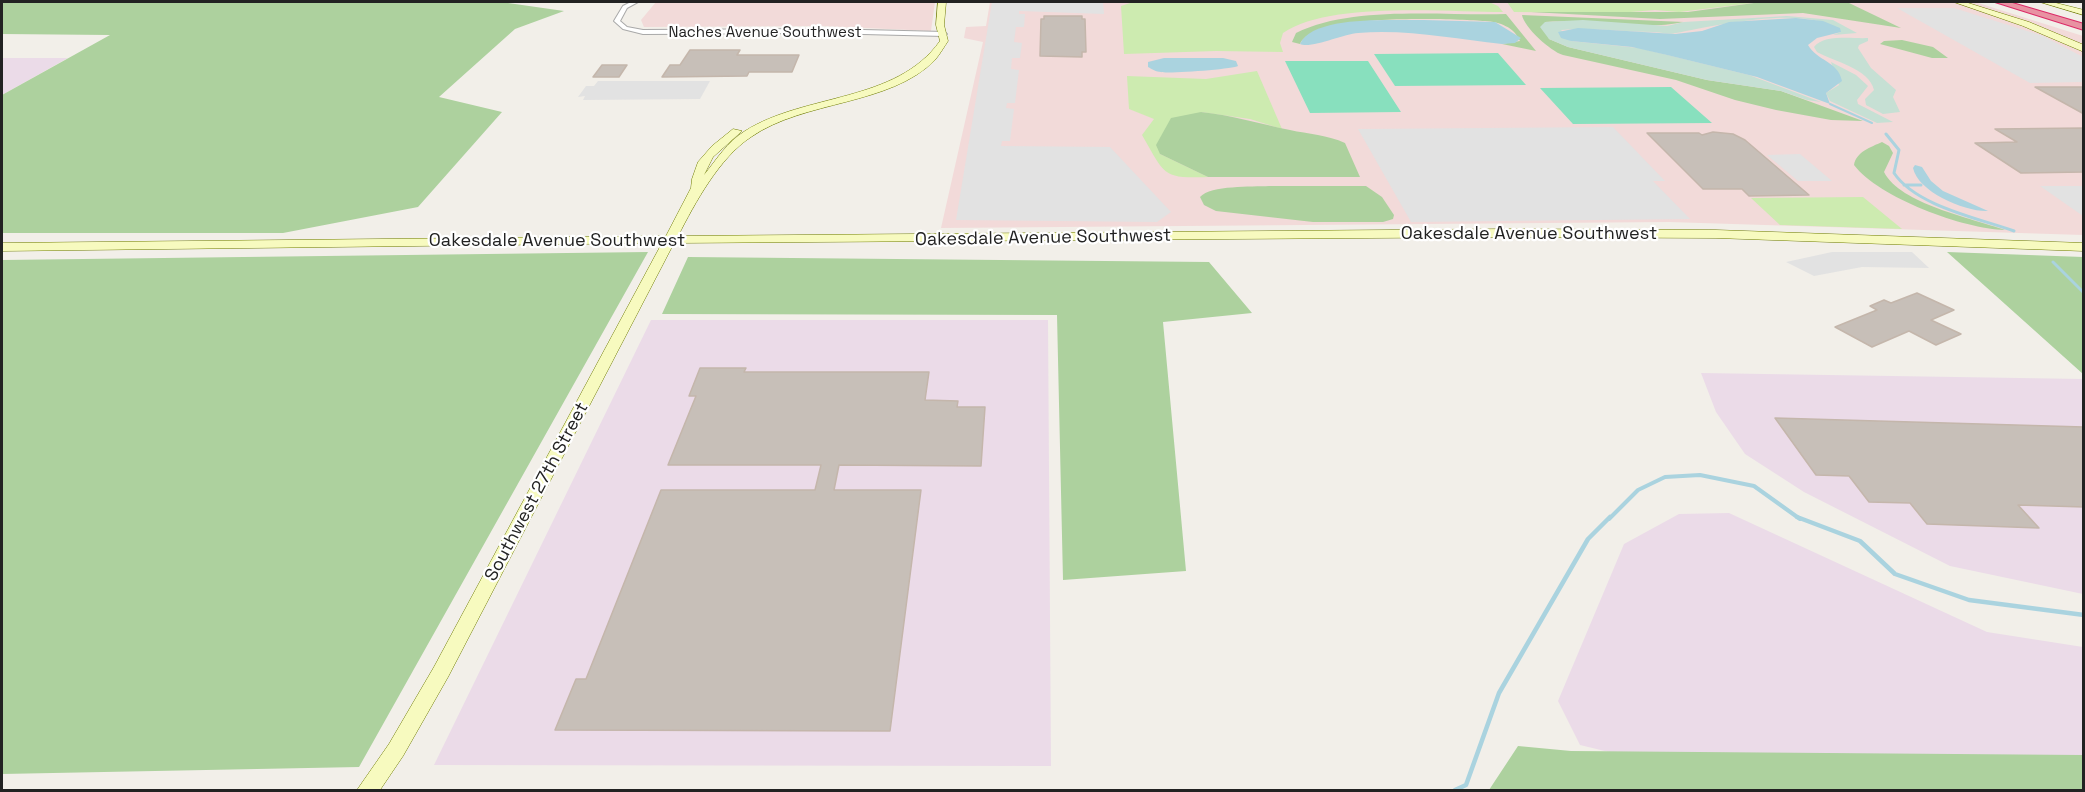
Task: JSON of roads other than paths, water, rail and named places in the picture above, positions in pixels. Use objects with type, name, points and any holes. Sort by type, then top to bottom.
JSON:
[{"type":"highway","points":[[2000,2],[2084,27]]},
{"type":"highway","points":[[2019,2],[2084,21]]},
{"type":"street","name":"Naches Avenue Southwest","points":[[635,2],[624,7],[617,21],[625,28],[643,32],[823,31],[944,34]]},
{"type":"street","points":[[942,2],[940,25],[944,34]]},
{"type":"street","points":[[1958,2],[2026,24],[2084,49]]},
{"type":"street","points":[[2044,2],[2084,13]]},
{"type":"street","name":"Southwest 27th Street","points":[[368,790],[400,743],[441,672],[697,188],[711,176],[734,144],[753,131],[784,116],[903,78],[941,48],[944,34]]},
{"type":"street","name":"Oakesdale Avenue Southwest","points":[[2,247],[446,241],[1536,233],[1716,234],[2084,247]]},
{"type":"water","points":[[1796,18],[1823,21],[1840,28],[1841,32],[1817,38],[1808,45],[1840,74],[1842,81],[1826,93],[1830,104],[1757,77],[1632,47],[1571,41],[1561,38],[1558,32],[1578,28],[1675,34],[1702,31],[1729,22]]},
{"type":"water","points":[[1424,20],[1495,22],[1521,38],[1515,43],[1502,44],[1413,33],[1377,32],[1352,34],[1312,45],[1300,44],[1308,34],[1338,23]]},
{"type":"water","points":[[1164,58],[1223,58],[1236,61],[1238,66],[1187,72],[1157,72],[1148,67],[1148,62]]},
{"type":"water","points":[[1915,165],[1922,167],[1931,181],[1943,191],[1988,211],[1967,208],[1944,199],[1917,177],[1913,168]]},
{"type":"waterway","points":[[1830,104],[1872,123]]},
{"type":"waterway","points":[[1886,134],[1899,150],[1894,173],[1905,185]]},
{"type":"waterway","points":[[1905,185],[1921,185]]},
{"type":"waterway","points":[[1905,185],[1917,194],[1949,210],[2014,231]]},
{"type":"waterway","points":[[2053,262],[2084,293]]},
{"type":"waterway","points":[[1609,519],[1638,490],[1665,477],[1700,475],[1754,486],[1797,517]]},
{"type":"waterway","points":[[1455,790],[1466,785],[1499,693],[1588,539],[1610,517]]},
{"type":"waterway","points":[[1797,517],[1860,541],[1895,574],[1969,600],[2084,615]]}]
